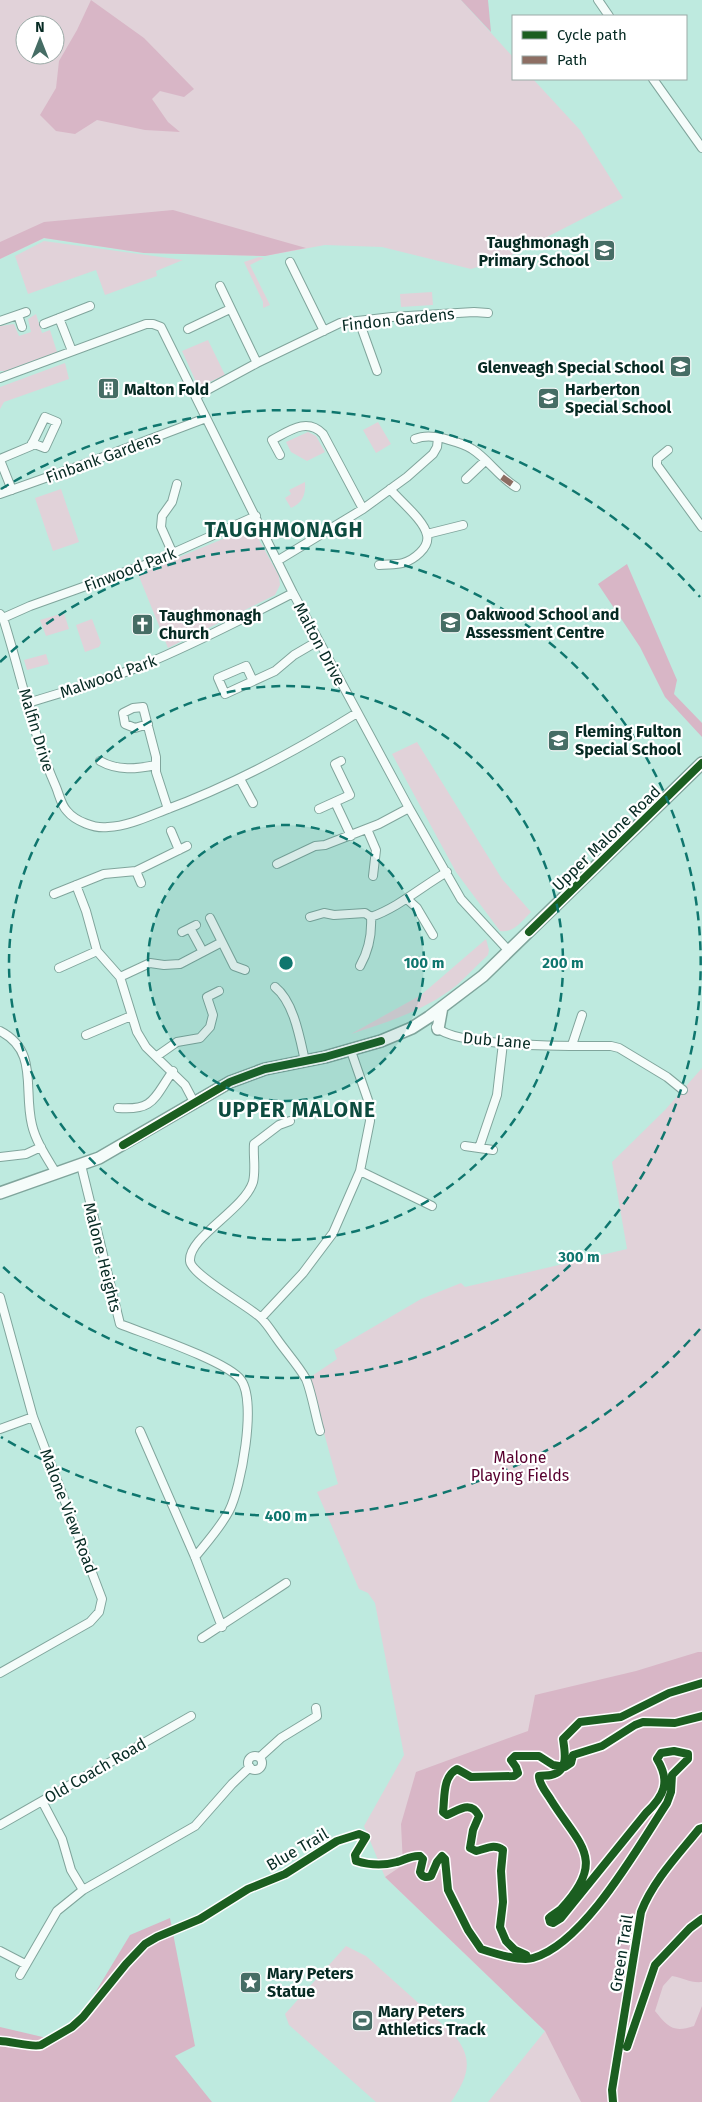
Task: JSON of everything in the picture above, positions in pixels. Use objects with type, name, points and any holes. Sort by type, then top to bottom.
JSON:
[{"type":"main road","name":"Upper Malone Road","points":[[0,1193],[81,1165],[123,1145],[194,1102],[247,1074],[351,1051],[382,1042],[412,1028],[476,982],[702,763]]},
{"type":"main road","points":[[438,1029],[442,1007]]},
{"type":"street","points":[[598,0],[608,15]]},
{"type":"street","points":[[654,80],[702,148]]},
{"type":"street","points":[[290,262],[324,331]]},
{"type":"street","points":[[220,286],[257,363]]},
{"type":"street","points":[[44,324],[90,306]]},
{"type":"street","points":[[188,329],[230,309]]},
{"type":"street","name":"Findon Gardens","points":[[196,396],[257,363],[340,323],[474,312],[488,313]]},
{"type":"street","points":[[0,321],[22,313],[22,326]]},
{"type":"street","points":[[0,378],[72,351],[60,318]]},
{"type":"street","points":[[358,321],[377,371]]},
{"type":"street","name":"Malton Drive","points":[[72,351],[146,324],[154,324],[161,327],[293,593],[409,808],[461,899],[509,951]]},
{"type":"street","name":"Finbank Gardens","points":[[0,494],[206,418]]},
{"type":"street","points":[[280,455],[272,440],[306,425],[317,428],[323,434],[364,509]]},
{"type":"street","points":[[415,439],[422,436],[438,438],[472,448],[502,477],[516,487]]},
{"type":"street","points":[[277,561],[364,509],[433,454],[438,438]]},
{"type":"street","points":[[12,490],[0,460],[31,446],[32,443]]},
{"type":"street","points":[[668,450],[657,459],[657,465],[702,527]]},
{"type":"street","points":[[466,479],[485,461]]},
{"type":"street","points":[[172,554],[161,527],[162,516],[172,502],[177,484]]},
{"type":"street","points":[[379,564],[403,563],[419,554],[428,541],[427,534],[417,519],[390,489]]},
{"type":"street","name":"Finwood Park","points":[[2,616],[86,587],[172,554],[256,516]]},
{"type":"street","points":[[427,534],[463,525]]},
{"type":"street","name":"Malwood Park","points":[[28,703],[104,680],[149,663],[225,629],[293,593]]},
{"type":"street","name":"Malfin Drive","points":[[2,616],[44,762],[66,811],[84,823],[106,828],[127,824],[168,809],[240,779],[295,750],[357,713]]},
{"type":"street","points":[[253,681],[246,666],[218,678],[225,694],[275,671],[294,655],[318,641]]},
{"type":"street","points":[[148,724],[156,757],[156,772],[168,809]]},
{"type":"street","points":[[100,761],[111,767],[128,769],[156,765]]},
{"type":"street","points":[[319,810],[350,795],[335,764],[341,761]]},
{"type":"street","points":[[240,779],[253,803]]},
{"type":"street","points":[[335,802],[351,836]]},
{"type":"street","points":[[277,864],[315,846],[325,845],[367,830],[409,808]]},
{"type":"street","points":[[54,894],[104,874],[136,871],[183,848],[171,830]]},
{"type":"street","points":[[367,830],[376,850],[373,876]]},
{"type":"street","points":[[136,871],[141,883]]},
{"type":"street","points":[[371,917],[406,899],[447,872]]},
{"type":"street","points":[[76,885],[98,951],[120,977],[128,997],[131,1016],[142,1040],[146,1047],[184,1085],[194,1102]]},
{"type":"street","points":[[406,899],[417,908],[433,935]]},
{"type":"street","points":[[310,917],[324,913],[334,915],[365,913],[371,917]]},
{"type":"street","points":[[360,966],[366,955],[370,939],[371,917]]},
{"type":"street","points":[[210,918],[234,966],[245,970]]},
{"type":"street","points":[[182,932],[193,926],[203,952]]},
{"type":"street","points":[[120,977],[150,963],[164,965],[180,964],[222,942]]},
{"type":"street","points":[[61,964],[98,951]]},
{"type":"street","points":[[275,987],[283,993],[296,1026],[305,1061]]},
{"type":"street","points":[[157,1056],[177,1042],[200,1038],[210,1027],[213,1015],[206,997],[219,991]]},
{"type":"street","points":[[572,1046],[582,1015]]},
{"type":"street","points":[[90,1031],[131,1016]]},
{"type":"street","points":[[429,1017],[438,1029]]},
{"type":"street","name":"Dub Lane","points":[[438,1029],[450,1036],[504,1042],[611,1046],[619,1048],[667,1077],[683,1090]]},
{"type":"street","points":[[0,1031],[18,1044],[24,1057],[31,1120],[41,1147],[56,1173]]},
{"type":"street","points":[[479,1148],[497,1096],[504,1042]]},
{"type":"street","points":[[261,1318],[303,1273],[333,1232],[360,1171],[370,1121],[369,1103],[351,1051]]},
{"type":"street","points":[[118,1108],[140,1108],[149,1104],[156,1098],[173,1072]]},
{"type":"street","points":[[290,1121],[279,1125],[254,1144],[253,1182],[238,1206],[204,1234],[191,1255],[192,1266],[207,1280],[261,1318],[306,1380],[320,1431]]},
{"type":"street","points":[[465,1146],[493,1150]]},
{"type":"street","points":[[0,1157],[26,1154],[41,1147]]},
{"type":"street","name":"Malone Heights","points":[[81,1165],[120,1324],[204,1358],[229,1370],[242,1381],[246,1400],[247,1443],[238,1488],[230,1509],[220,1526],[195,1557]]},
{"type":"street","points":[[360,1171],[432,1206]]},
{"type":"street","name":"Malone View Road","points":[[0,1297],[33,1417],[102,1599],[99,1612],[90,1622],[0,1673]]},
{"type":"street","points":[[0,1429],[33,1417]]},
{"type":"street","points":[[140,1431],[195,1557],[222,1627]]},
{"type":"street","points":[[202,1638],[222,1627],[286,1583]]},
{"type":"street","points":[[20,1975],[57,1911],[83,1890],[195,1826],[232,1784],[250,1767],[248,1762],[250,1758],[255,1756],[260,1758],[281,1738],[317,1716],[316,1708]]},
{"type":"street","name":"Old Coach Road","points":[[0,1825],[191,1716]]},
{"type":"street","points":[[42,1801],[62,1839],[70,1870],[83,1890]]},
{"type":"street","points":[[0,1952],[25,1964]]},
{"type":"green space","points":[[0,0],[461,0],[512,56],[512,80],[534,80],[580,130],[623,198],[506,258],[471,269],[382,247],[325,245],[265,256],[144,253],[44,238],[0,259]]},
{"type":"green space","points":[[44,241],[183,260],[156,271],[157,276],[105,295],[96,270],[28,294],[15,256]]},
{"type":"green space","points":[[259,257],[264,258],[250,265],[270,305],[263,308],[263,302],[244,262]]},
{"type":"green space","points":[[432,292],[433,305],[401,307],[400,294]]},
{"type":"green space","points":[[36,314],[42,333],[50,330],[57,352],[5,371],[0,371],[0,326],[14,324],[19,336],[31,332],[28,319]]},
{"type":"green space","points":[[208,340],[225,375],[203,385],[197,384],[182,351]]},
{"type":"green space","points":[[65,363],[69,379],[4,402],[0,409],[0,387]]},
{"type":"green space","points":[[378,422],[391,444],[376,453],[363,430]]},
{"type":"green space","points":[[308,432],[316,436],[325,452],[307,461],[291,452],[286,442]]},
{"type":"green space","points":[[305,482],[305,491],[302,498],[298,504],[291,508],[285,498],[291,494],[289,490]]},
{"type":"green space","points":[[61,489],[79,542],[53,551],[35,498]]},
{"type":"green space","points":[[252,527],[279,576],[280,585],[275,595],[168,648],[138,574]]},
{"type":"green space","points":[[64,613],[69,629],[46,636],[40,620]]},
{"type":"green space","points":[[92,619],[101,643],[99,647],[85,652],[76,625]]},
{"type":"green space","points":[[46,654],[49,664],[27,670],[24,660]]},
{"type":"green space","points":[[417,742],[502,879],[531,912],[514,928],[500,931],[456,872],[392,754]]},
{"type":"green space","points":[[486,939],[489,950],[488,955],[445,994],[433,1002],[406,1014],[351,1034],[421,995]]},
{"type":"green space","name":"Malone Playing Fields","points":[[702,1068],[702,2102],[488,2102],[545,2031],[385,1877],[364,1826],[404,1755],[375,1603],[368,1593],[359,1589],[317,1492],[338,1484],[309,1378],[337,1359],[334,1350],[421,1299],[461,1283],[465,1287],[627,1249],[612,1162],[665,1110]]},
{"type":"green space","name":"Mary Peters Athletics Track","points":[[346,1946],[366,1956],[453,2034],[460,2043],[467,2060],[467,2068],[462,2084],[451,2102],[376,2102],[289,2025],[285,2014]]},
{"type":"shaded area","points":[[91,0],[144,38],[194,89],[184,97],[160,91],[152,99],[168,122],[180,132],[145,130],[97,120],[75,134],[56,131],[40,115],[56,88],[59,65],[65,65],[65,51]]},
{"type":"shaded area","points":[[461,0],[488,0],[491,32]]},
{"type":"shaded area","points":[[173,210],[306,248],[265,256],[144,253],[44,238],[0,259],[0,242],[44,222]]},
{"type":"shaded area","points":[[627,564],[677,680],[674,694],[702,723],[702,737],[665,697],[640,647],[598,584]]},
{"type":"shaded area","points":[[702,1652],[702,1982],[672,1976],[663,1986],[655,2011],[668,2025],[681,2029],[694,2026],[702,2006],[702,2102],[581,2102],[545,2031],[385,1877],[403,1865],[401,1824],[416,1772],[528,1731],[535,1695],[636,1671]]},
{"type":"shaded area","points":[[170,1918],[195,2046],[175,2056],[212,2102],[0,2102],[0,2027],[47,2038],[78,2021],[130,1935]]},
{"type":"marked path","points":[[502,477],[516,487]]},
{"type":"cycle path","points":[[529,932],[702,763]]},
{"type":"cycle path","points":[[123,1145],[230,1082],[265,1069],[325,1057],[381,1041]]},
{"type":"cycle path","name":"Blue Trail","points":[[0,2041],[33,2046],[41,2045],[72,2027],[83,2017],[126,1964],[145,1944],[200,1919],[248,1889],[285,1874],[337,1841],[359,1834],[366,1837],[355,1855],[356,1861],[376,1865],[420,1856],[423,1859],[420,1872],[423,1876],[427,1877],[431,1876],[442,1856],[445,1859],[448,1890],[468,1930],[481,1949],[521,1959],[533,1958],[552,1949],[571,1934],[590,1914],[625,1868],[667,1803],[671,1792],[672,1775],[688,1759],[688,1754],[674,1751],[661,1753],[657,1759],[664,1775],[664,1788],[661,1795],[561,1918],[553,1923],[550,1922],[549,1918],[561,1909],[575,1892],[583,1877],[586,1864],[579,1841],[540,1783],[539,1776],[551,1775],[561,1770],[564,1760],[563,1739],[580,1722],[621,1717],[669,1693],[702,1683]]},
{"type":"cycle path","points":[[526,1955],[515,1950],[506,1941],[500,1927],[503,1902],[501,1871],[503,1850],[490,1847],[476,1851],[470,1848],[473,1830],[479,1816],[472,1808],[460,1809],[447,1815],[443,1812],[445,1788],[449,1777],[457,1769],[471,1777],[514,1776],[518,1773],[511,1760],[515,1756],[539,1756],[553,1765],[565,1767],[571,1763],[573,1755],[602,1746],[643,1722],[675,1723],[702,1716]]},
{"type":"cycle path","name":"Green Trail","points":[[613,2102],[612,2090],[641,1912],[659,1879],[699,1829],[702,1828]]},
{"type":"cycle path","points":[[627,2047],[655,1965],[690,1928],[702,1919]]},
{"type":"place","name":"Taughmonagh Primary School","points":[[605,251]]},
{"type":"place","name":"Glenveagh Special School","points":[[680,367]]},
{"type":"place","name":"Malton Fold","points":[[108,389]]},
{"type":"place","name":"Harberton Special School","points":[[549,398]]},
{"type":"place","name":"Oakwood School and Assessment Centre","points":[[450,623]]},
{"type":"place","name":"Taughmonagh Church","points":[[143,624]]},
{"type":"place","name":"Fleming Fulton Special School","points":[[559,740]]},
{"type":"place","name":"Mary Peters Statue","points":[[251,1982]]},
{"type":"place","name":"Mary Peters Athletics Track","points":[[362,2020]]},
{"type":"district","name":"TAUGHMONAGH","points":[[284,530]]},
{"type":"district","name":"UPPER MALONE","points":[[297,1110]]}]
